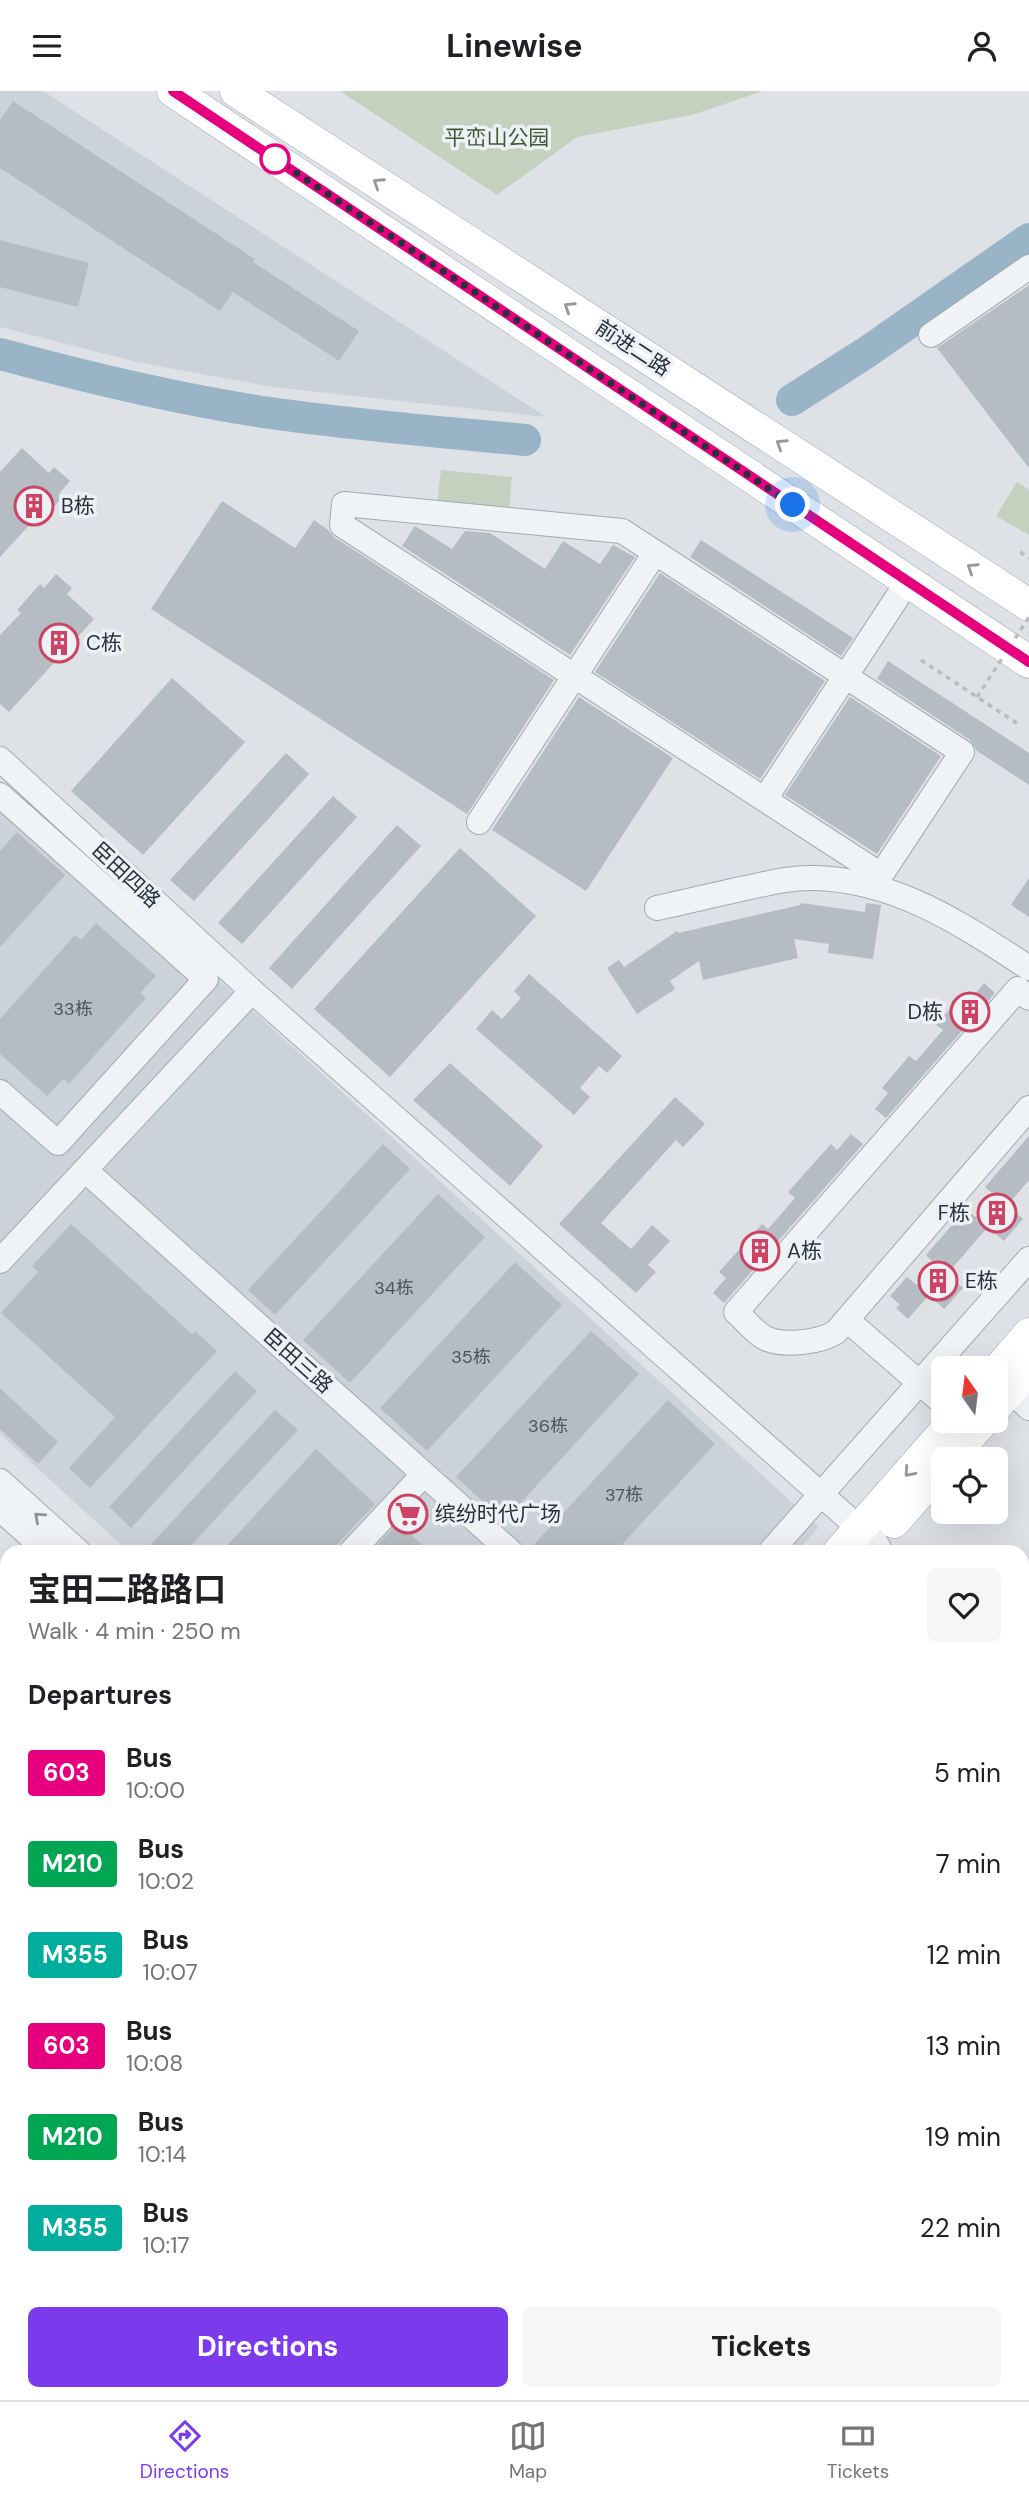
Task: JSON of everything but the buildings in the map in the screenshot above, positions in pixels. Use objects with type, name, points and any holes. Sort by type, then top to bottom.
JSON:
[{"type":"main road","name":"前进二路","points":[[173,91],[1029,662]]},
{"type":"main road","name":"前进二路","points":[[236,91],[1029,605]]},
{"type":"main road","points":[[1009,1387],[1029,1334]]},
{"type":"main road","points":[[871,1544],[946,1433]]},
{"type":"main road","points":[[960,1447],[972,1433]]},
{"type":"main road","points":[[871,1544],[931,1480]]},
{"type":"street","points":[[931,335],[1029,267]]},
{"type":"street","points":[[344,503],[622,531],[655,553],[962,752],[881,875],[342,525],[344,503]]},
{"type":"street","points":[[479,822],[655,553]]},
{"type":"street","points":[[765,799],[908,581]]},
{"type":"street","name":"臣田四路","points":[[0,759],[252,991],[821,1494],[871,1544]]},
{"type":"street","points":[[0,795],[206,979],[58,1143],[0,1092]]},
{"type":"street","points":[[657,908],[778,881],[814,878],[853,882],[893,892],[941,912],[1029,968]]},
{"type":"street","points":[[1029,998],[1018,989],[736,1312],[765,1338],[778,1341],[817,1341],[836,1332],[1029,1108]]},
{"type":"street","points":[[0,1261],[252,991]]},
{"type":"street","points":[[166,1024],[196,1051]]},
{"type":"street","name":"臣田三路","points":[[85,1170],[503,1545]]},
{"type":"street","points":[[776,1545],[1029,1259]]},
{"type":"street","points":[[846,1320],[931,1392]]},
{"type":"street","points":[[358,1545],[424,1474]]},
{"type":"street","points":[[0,1481],[71,1545]]},
{"type":"street","points":[[0,1509],[40,1545]]},
{"type":"path","points":[[1020,552],[1029,558]]},
{"type":"path","points":[[977,697],[1029,617]]},
{"type":"path","points":[[921,660],[1018,724]]},
{"type":"shaded area","points":[[0,91],[43,91],[546,417],[273,387],[137,362],[0,327]]},
{"type":"shaded area","points":[[0,780],[819,1527],[802,1545],[121,1545],[0,1434]]},
{"type":"green space","name":"平峦山公园","points":[[340,91],[763,91],[692,115],[577,137],[497,195]]},
{"type":"green space","points":[[441,470],[512,477],[509,511],[437,504]]},
{"type":"green space","points":[[1017,482],[1029,490],[1029,535],[996,516]]},
{"type":"waterway","points":[[792,400],[867,352],[1029,239]]},
{"type":"waterway","points":[[0,354],[134,388],[236,408],[334,421],[525,440]]},
{"type":"bus line","name":"603","points":[[173,91],[1029,662]]},
{"type":"place","name":"B栋","points":[[34,506]]},
{"type":"place","name":"C栋","points":[[59,643]]},
{"type":"place","name":"D栋","points":[[970,1012]]},
{"type":"place","name":"F栋","points":[[997,1213]]},
{"type":"place","name":"A栋","points":[[760,1251]]},
{"type":"place","name":"E栋","points":[[938,1281]]},
{"type":"place","name":"缤纷时代广场","points":[[408,1514]]},
{"type":"route","points":[[275,159],[265,152],[793,505]]}]
